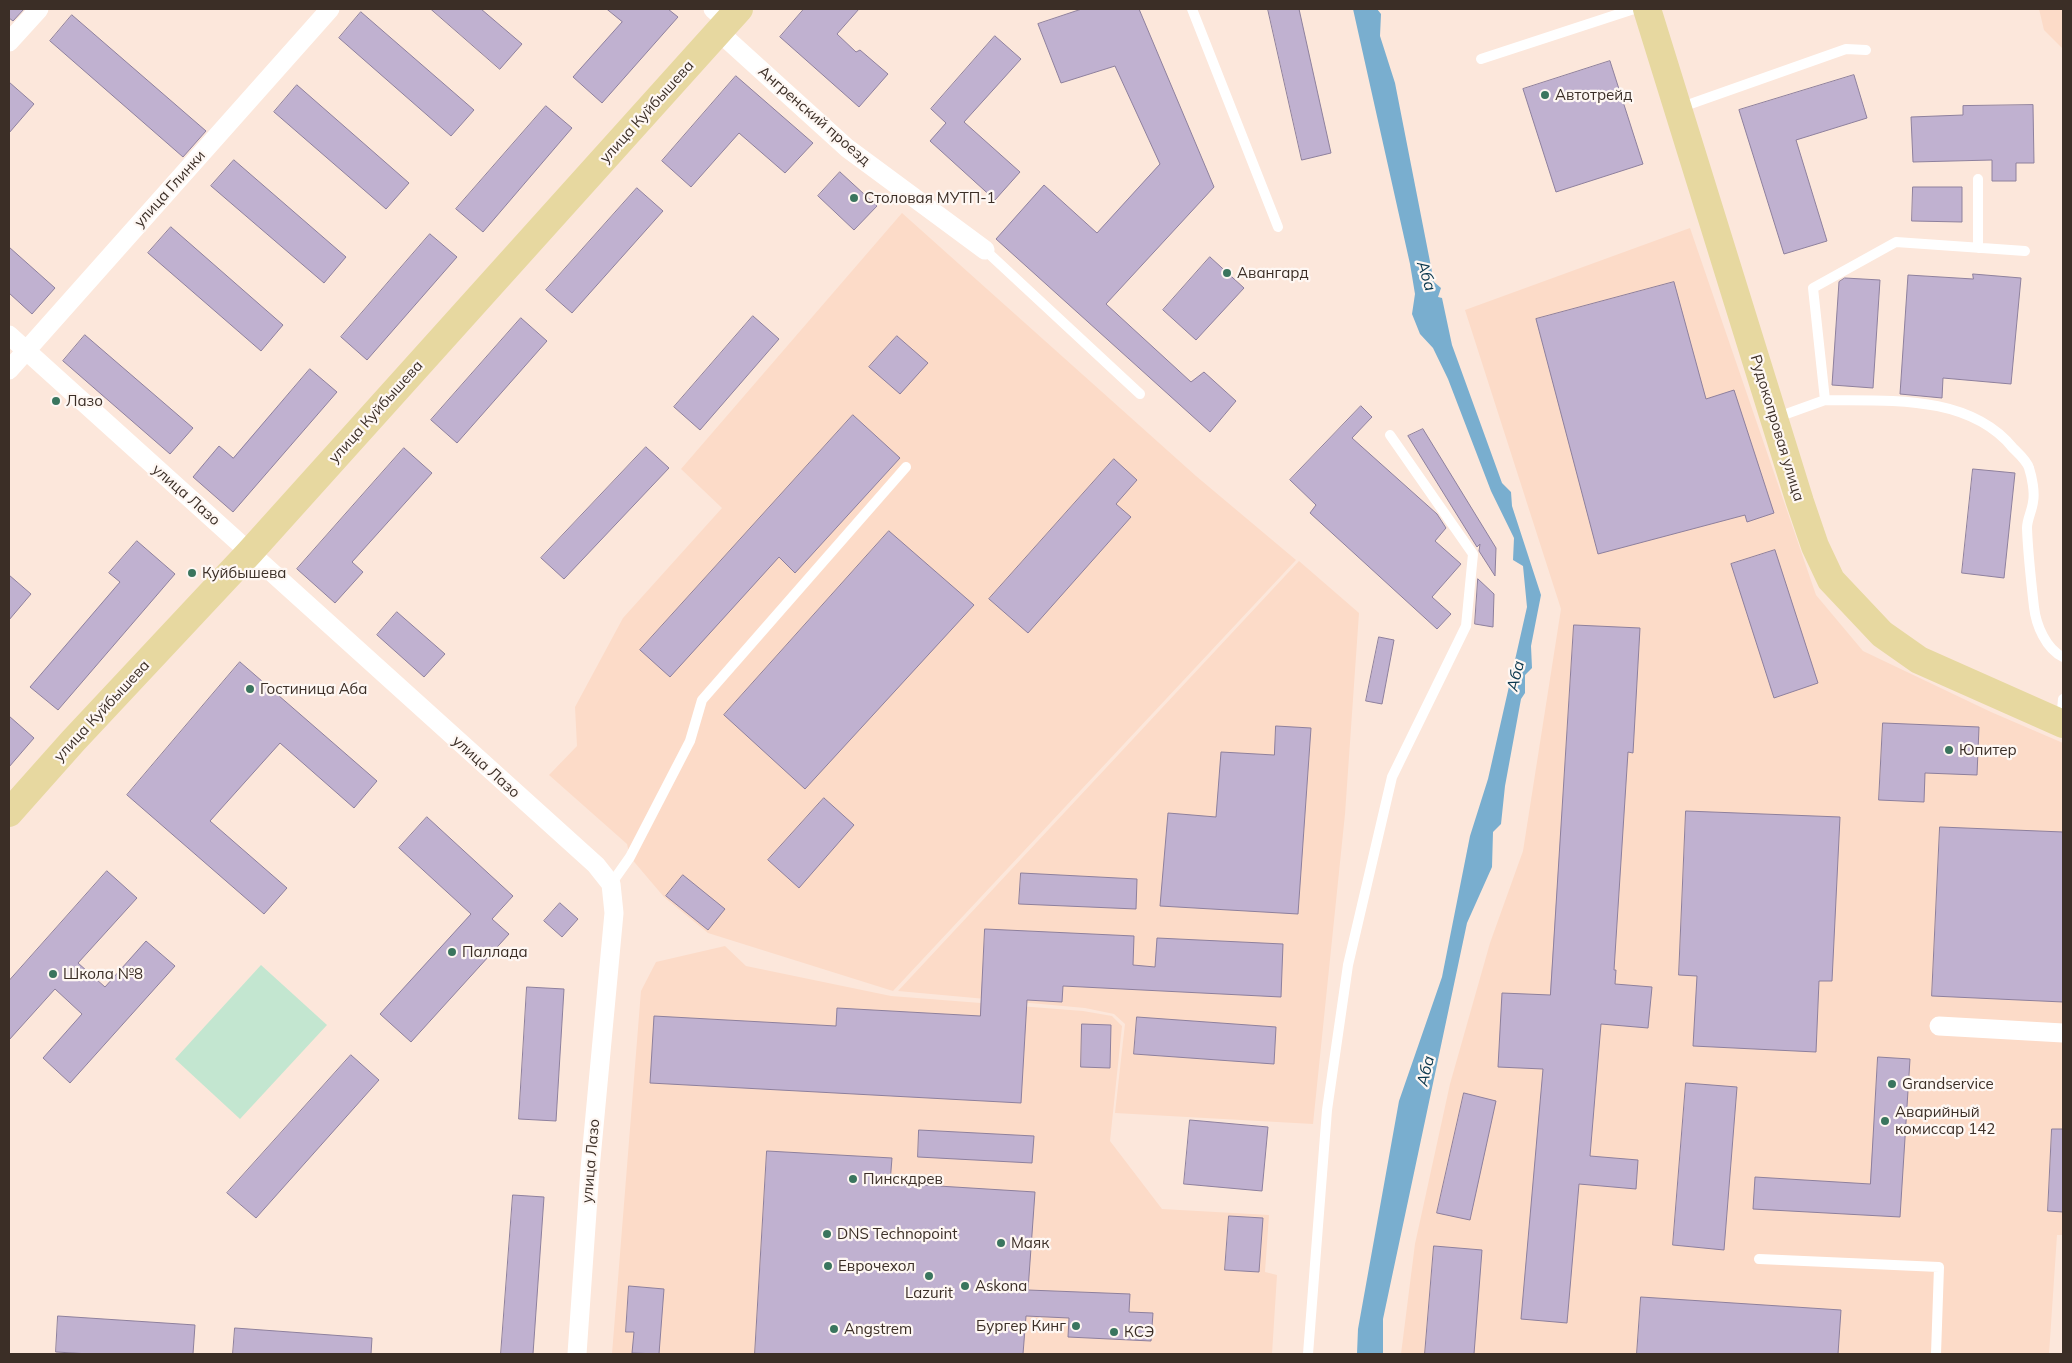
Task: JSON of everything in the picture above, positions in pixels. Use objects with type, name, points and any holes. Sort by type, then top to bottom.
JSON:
[{"type":"main road","name":"Рудокопровая улица","points":[[1647,9],[1815,546],[1831,580],[1858,611],[1882,634],[1919,660],[2062,715]]},
{"type":"main road","name":"улица Куйбышева","points":[[9,813],[73,741],[250,552],[725,18]]},
{"type":"street","points":[[9,42],[39,9]]},
{"type":"street","name":"улица Глинки","points":[[9,370],[330,9]]},
{"type":"street","name":"Ангренский проезд","points":[[725,18],[847,148],[984,250]]},
{"type":"street","name":"улица Лазо","points":[[9,335],[596,865],[611,884],[614,913],[590,1169],[577,1354]]},
{"type":"street","points":[[1939,1026],[2063,1033]]},
{"type":"lane","points":[[1192,9],[1278,228]]},
{"type":"lane","points":[[1481,59],[1634,9]]},
{"type":"lane","points":[[1678,108],[1846,49],[1866,50]]},
{"type":"lane","points":[[1978,179],[1978,248]]},
{"type":"lane","points":[[1825,400],[1813,288],[1896,242],[2025,251]]},
{"type":"lane","points":[[984,250],[1140,394]]},
{"type":"lane","points":[[1774,418],[1825,400],[1930,405],[1958,411],[1985,424],[2002,435],[2029,467],[2034,500],[2027,524],[2036,620],[2056,654],[2063,657]]},
{"type":"lane","points":[[1308,1354],[1313,1268],[1327,1110],[1348,965],[1392,777],[1466,626],[1472,563],[1472,554],[1390,435]]},
{"type":"lane","points":[[611,884],[630,857],[690,741],[702,700],[906,467]]},
{"type":"lane","points":[[1759,1259],[1939,1267],[1936,1354]]},
{"type":"shaded area","points":[[2039,9],[2063,9],[2063,49],[2044,30]]},
{"type":"shaded area","points":[[902,213],[1196,476],[1296,560],[893,991],[708,933],[664,897],[630,857],[627,844],[549,775],[577,746],[575,707],[623,618],[722,508],[681,469]]},
{"type":"shaded area","points":[[1690,228],[1816,595],[1863,651],[1991,712],[2063,743],[2063,1235],[2057,1235],[2049,1354],[1401,1354],[1415,1244],[1450,1084],[1490,943],[1523,851],[1561,609],[1465,310]]},
{"type":"shaded area","points":[[1299,561],[1359,613],[1345,814],[1313,1124],[1115,1113],[1125,1024],[1114,1014],[1085,1008],[898,991]]},
{"type":"shaded area","points":[[725,946],[746,966],[891,996],[1083,1011],[1112,1016],[1122,1026],[1110,1141],[1162,1209],[1269,1215],[1265,1272],[1277,1275],[1272,1354],[612,1354],[641,991],[656,962]]},
{"type":"green space","points":[[261,965],[327,1025],[240,1119],[175,1059]]},
{"type":"water","name":"Аба","points":[[1353,9],[1377,9],[1381,14],[1380,36],[1395,83],[1434,282],[1441,288],[1438,297],[1442,298],[1452,345],[1502,483],[1511,492],[1512,506],[1541,595],[1531,646],[1532,668],[1525,675],[1525,693],[1521,699],[1505,786],[1501,824],[1493,832],[1492,867],[1467,923],[1383,1319],[1383,1354],[1357,1354],[1358,1329],[1399,1101],[1442,977],[1470,836],[1488,779],[1527,607],[1523,566],[1513,560],[1514,538],[1491,491],[1448,379],[1433,348],[1420,334],[1412,314],[1415,294],[1410,264]]},
{"type":"building","points":[[9,9],[24,9],[13,21],[9,18]]},
{"type":"building","points":[[431,9],[481,9],[522,44],[500,69]]},
{"type":"building","points":[[607,9],[668,9],[678,17],[602,103],[573,77],[622,22]]},
{"type":"building","points":[[804,9],[859,9],[837,34],[856,52],[860,50],[888,74],[859,107],[780,37]]},
{"type":"building","points":[[1082,9],[1139,9],[1214,187],[1106,304],[1191,382],[1204,372],[1236,401],[1210,432],[996,239],[1044,185],[1097,233],[1160,164],[1115,66],[1061,83],[1038,24]]},
{"type":"building","points":[[1268,9],[1299,9],[1331,153],[1302,160]]},
{"type":"building","points":[[361,12],[474,110],[451,136],[339,38]]},
{"type":"building","points":[[72,15],[206,131],[183,157],[50,41]]},
{"type":"building","points":[[995,36],[1021,59],[964,122],[1020,172],[995,200],[930,141],[946,123],[931,109]]},
{"type":"building","points":[[1610,61],[1643,164],[1556,192],[1523,89]]},
{"type":"building","points":[[1854,75],[1867,118],[1796,140],[1827,241],[1784,254],[1739,110]]},
{"type":"building","points":[[736,76],[813,143],[785,173],[739,133],[691,187],[662,161]]},
{"type":"building","points":[[9,82],[34,104],[9,133]]},
{"type":"building","points":[[297,85],[409,183],[386,209],[274,112]]},
{"type":"building","points":[[2033,105],[2034,163],[2016,163],[2016,181],[1992,181],[1992,160],[1913,162],[1911,117],[1963,115],[1963,106]]},
{"type":"building","points":[[546,106],[572,128],[483,232],[456,209]]},
{"type":"building","points":[[234,160],[346,257],[324,283],[211,186]]},
{"type":"building","points":[[840,172],[877,206],[854,230],[818,196]]},
{"type":"building","points":[[1913,187],[1962,187],[1962,222],[1912,221]]},
{"type":"building","points":[[637,188],[663,211],[572,313],[546,290]]},
{"type":"building","points":[[171,227],[283,325],[261,351],[148,253]]},
{"type":"building","points":[[430,234],[457,257],[367,360],[341,337]]},
{"type":"building","points":[[9,247],[55,288],[32,314],[9,293]]},
{"type":"building","points":[[1210,257],[1244,288],[1196,340],[1163,310]]},
{"type":"building","points":[[1973,274],[2021,278],[2011,384],[1943,378],[1942,398],[1900,394],[1908,275],[1973,279]]},
{"type":"building","points":[[1845,278],[1880,280],[1873,388],[1832,385],[1839,282]]},
{"type":"building","points":[[1674,282],[1706,399],[1734,390],[1774,513],[1747,522],[1745,515],[1598,554],[1536,319]]},
{"type":"building","points":[[753,316],[779,339],[700,430],[674,407]]},
{"type":"building","points":[[521,318],[547,341],[457,443],[431,420]]},
{"type":"building","points":[[85,335],[193,428],[170,454],[63,361]]},
{"type":"building","points":[[897,336],[928,363],[900,394],[869,367]]},
{"type":"building","points":[[310,369],[337,392],[233,512],[193,477],[219,446],[233,458]]},
{"type":"building","points":[[1361,406],[1372,417],[1352,438],[1437,514],[1446,528],[1435,541],[1461,564],[1432,597],[1451,614],[1437,629],[1310,513],[1316,505],[1290,480]]},
{"type":"building","points":[[853,415],[900,458],[795,573],[779,557],[670,677],[640,650]]},
{"type":"building","points":[[1423,429],[1496,548],[1495,576],[1479,551],[1480,544],[1477,547],[1408,436]]},
{"type":"building","points":[[646,447],[669,468],[564,579],[541,558]]},
{"type":"building","points":[[404,448],[432,473],[352,562],[363,572],[335,603],[297,569]]},
{"type":"building","points":[[1114,459],[1137,480],[1116,504],[1131,517],[1028,633],[989,599]]},
{"type":"building","points":[[1973,469],[2015,473],[2004,578],[1962,573]]},
{"type":"building","points":[[889,531],[974,605],[805,789],[724,715]]},
{"type":"building","points":[[137,541],[175,574],[58,710],[30,687],[120,582],[109,573]]},
{"type":"building","points":[[1775,550],[1818,683],[1774,698],[1731,564]]},
{"type":"building","points":[[9,575],[31,594],[9,620]]},
{"type":"building","points":[[1478,579],[1494,594],[1493,627],[1475,624]]},
{"type":"building","points":[[397,612],[445,654],[424,677],[377,635]]},
{"type":"building","points":[[1574,625],[1640,628],[1633,753],[1628,752],[1614,970],[1616,970],[1615,984],[1652,987],[1648,1028],[1601,1024],[1590,1156],[1638,1160],[1636,1189],[1579,1184],[1567,1323],[1521,1319],[1543,1069],[1498,1067],[1502,993],[1550,995]]},
{"type":"building","points":[[1379,637],[1394,640],[1382,704],[1366,701]]},
{"type":"building","points":[[240,662],[377,781],[354,808],[280,743],[210,821],[287,888],[264,914],[127,795]]},
{"type":"building","points":[[9,716],[34,738],[9,767]]},
{"type":"building","points":[[1883,723],[1979,727],[1977,775],[1925,773],[1924,802],[1879,800]]},
{"type":"building","points":[[1276,726],[1311,728],[1298,914],[1160,906],[1168,813],[1216,817],[1221,752],[1274,755]]},
{"type":"building","points":[[824,798],[854,825],[799,888],[768,860]]},
{"type":"building","points":[[1686,811],[1840,817],[1832,981],[1819,981],[1816,1052],[1693,1046],[1697,976],[1679,975]]},
{"type":"building","points":[[427,817],[513,896],[492,919],[509,934],[411,1042],[380,1014],[471,914],[399,848]]},
{"type":"building","points":[[1940,827],[2063,832],[2063,1002],[1932,996]]},
{"type":"building","name":"Школа №8","points":[[107,871],[137,898],[78,963],[105,987],[146,941],[175,966],[70,1083],[43,1058],[82,1014],[55,989],[9,1040],[9,981]]},
{"type":"building","points":[[1021,873],[1137,879],[1136,909],[1019,904]]},
{"type":"building","points":[[683,875],[725,909],[708,930],[666,896]]},
{"type":"building","points":[[560,903],[578,919],[562,937],[544,921]]},
{"type":"building","points":[[985,929],[1134,936],[1133,965],[1155,967],[1157,938],[1283,944],[1281,997],[1063,986],[1062,1002],[1027,1000],[1021,1103],[650,1083],[654,1016],[836,1026],[837,1008],[980,1016]]},
{"type":"building","points":[[527,987],[564,989],[556,1121],[519,1119]]},
{"type":"building","points":[[1137,1017],[1276,1027],[1274,1064],[1134,1054]]},
{"type":"building","points":[[1082,1024],[1111,1025],[1110,1068],[1081,1067]]},
{"type":"building","points":[[351,1055],[379,1080],[256,1218],[227,1193]]},
{"type":"building","points":[[1878,1057],[1910,1059],[1900,1217],[1753,1209],[1755,1177],[1870,1184]]},
{"type":"building","points":[[1686,1083],[1737,1087],[1724,1250],[1673,1245]]},
{"type":"building","points":[[1464,1093],[1496,1101],[1470,1220],[1437,1213]]},
{"type":"building","points":[[1190,1120],[1268,1127],[1262,1191],[1184,1184]]},
{"type":"building","points":[[2052,1129],[2063,1129],[2063,1212],[2048,1211]]},
{"type":"building","points":[[919,1130],[1034,1136],[1032,1163],[918,1157]]},
{"type":"building","points":[[767,1151],[892,1158],[890,1183],[1035,1192],[1028,1290],[1130,1294],[1129,1312],[1153,1313],[1151,1341],[1068,1337],[1069,1318],[1026,1316],[1023,1354],[755,1354]]},
{"type":"building","points":[[513,1195],[544,1197],[533,1354],[501,1354]]},
{"type":"building","points":[[1229,1216],[1263,1218],[1259,1272],[1225,1270]]},
{"type":"building","points":[[1434,1246],[1482,1250],[1474,1354],[1425,1354]]},
{"type":"building","points":[[629,1286],[664,1289],[659,1354],[632,1353],[634,1332],[626,1332]]},
{"type":"building","points":[[1641,1297],[1841,1310],[1838,1354],[1637,1354]]},
{"type":"building","points":[[58,1316],[195,1325],[193,1354],[90,1354],[56,1352]]},
{"type":"building","points":[[235,1328],[372,1338],[371,1354],[233,1354]]},
{"type":"place","name":"Автотрейд","points":[[1545,95]]},
{"type":"place","name":"Столовая МУТП-1","points":[[854,198]]},
{"type":"place","name":"Авангард","points":[[1227,273]]},
{"type":"place","name":"Лазо","points":[[56,401]]},
{"type":"place","name":"Куйбышева","points":[[192,573]]},
{"type":"place","name":"Гостиница Аба","points":[[250,689]]},
{"type":"place","name":"Юпитер","points":[[1949,750]]},
{"type":"place","name":"Паллада","points":[[452,952]]},
{"type":"place","name":"Школа №8","points":[[53,974]]},
{"type":"place","name":"Grandservice","points":[[1892,1084]]},
{"type":"place","name":"Аварийный комиссар 142","points":[[1885,1121]]},
{"type":"place","name":"Пинскдрев","points":[[853,1179]]},
{"type":"place","name":"DNS Technopoint","points":[[827,1234]]},
{"type":"place","name":"Маяк","points":[[1001,1243]]},
{"type":"place","name":"Еврочехол","points":[[828,1266]]},
{"type":"place","name":"Lazurit","points":[[929,1276]]},
{"type":"place","name":"Askona","points":[[965,1286]]},
{"type":"place","name":"Бургер Кинг","points":[[1076,1326]]},
{"type":"place","name":"Angstrem","points":[[834,1329]]},
{"type":"place","name":"КСЭ","points":[[1114,1332]]}]
